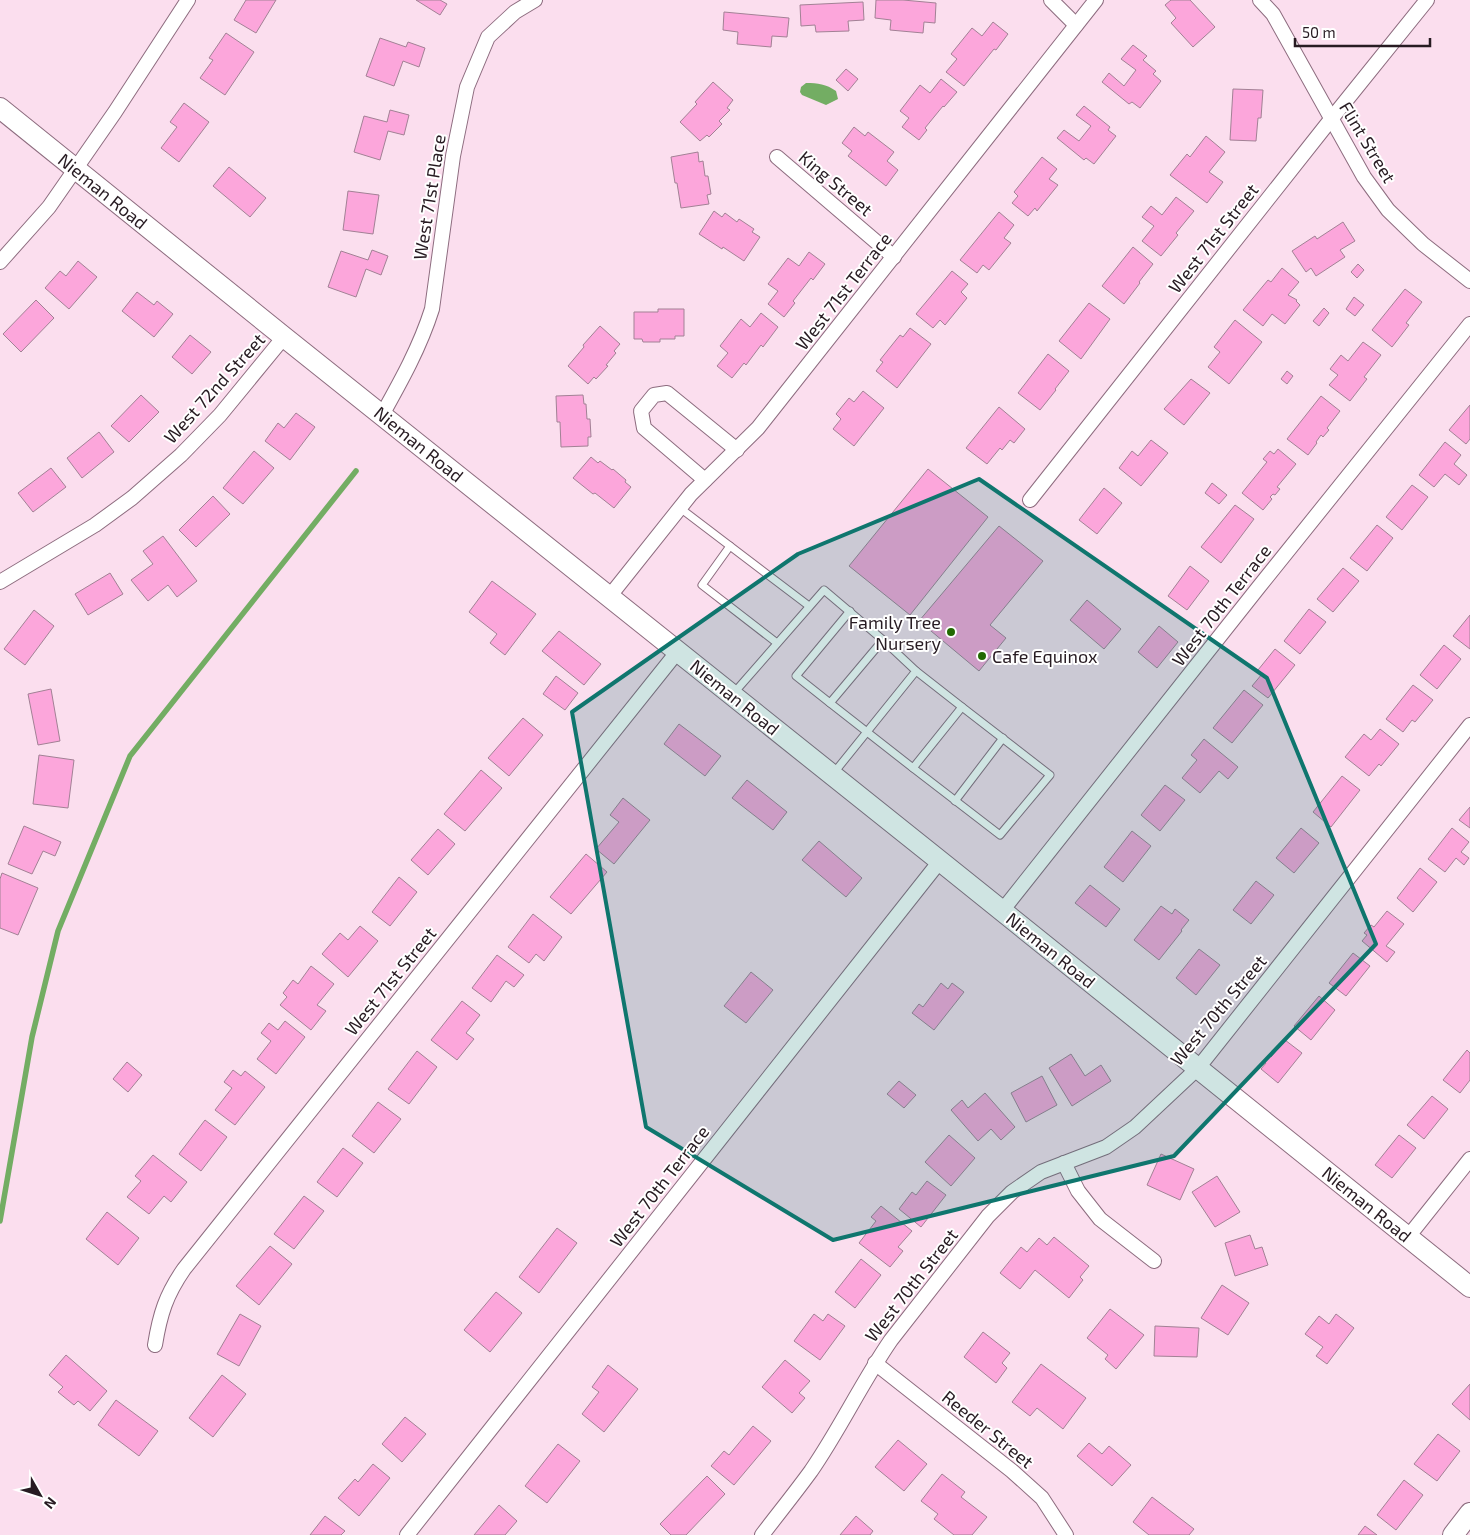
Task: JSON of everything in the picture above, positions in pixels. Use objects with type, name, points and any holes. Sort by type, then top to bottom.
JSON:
[{"type":"main road","name":"Nieman Road","points":[[0,108],[1470,1287]]},
{"type":"main road","points":[[1453,1535],[1470,1514]]},
{"type":"street","points":[[0,262],[49,207],[115,112],[188,0]]},
{"type":"street","name":"West 71st Place","points":[[382,415],[425,330],[432,309],[453,156],[467,86],[488,37],[515,12],[535,0]]},
{"type":"street","points":[[1051,0],[1076,25]]},
{"type":"street","name":"West 71st Terrace","points":[[609,596],[680,508],[705,480],[758,428],[1096,0]]},
{"type":"street","name":"Flint Street","points":[[1260,0],[1273,14],[1364,177],[1388,210],[1423,244],[1470,281]]},
{"type":"street","name":"West 71st Street","points":[[1030,500],[1332,118],[1428,0]]},
{"type":"street","name":"King Street","points":[[777,157],[894,257]]},
{"type":"street","name":"West 70th Terrace","points":[[1002,911],[1470,324]]},
{"type":"street","name":"West 72nd Street","points":[[0,582],[95,525],[132,498],[181,455],[220,415],[284,337]]},
{"type":"street","points":[[705,480],[644,428],[640,411],[654,396],[667,393],[736,450]]},
{"type":"street","name":"West 71st Street","points":[[155,1345],[164,1305],[172,1287],[184,1269],[678,652]]},
{"type":"street","name":"West 70th Street","points":[[762,1535],[811,1470],[875,1363],[891,1340],[999,1204],[1026,1181],[1041,1172],[1106,1147],[1135,1127],[1198,1068],[1470,725]]},
{"type":"street","name":"West 70th Terrace","points":[[407,1535],[940,860]]},
{"type":"street","points":[[1408,1237],[1470,1159]]},
{"type":"street","points":[[1064,1163],[1078,1191],[1100,1219],[1154,1261]]},
{"type":"street","name":"Reeder Street","points":[[875,1363],[1012,1471],[1042,1498],[1066,1535]]},
{"type":"lane","points":[[680,508],[810,606]]},
{"type":"lane","points":[[730,546],[702,585],[777,643]]},
{"type":"lane","points":[[732,695],[824,590],[850,611],[883,640],[916,671],[1050,775],[1000,835],[796,676],[850,611]]},
{"type":"lane","points":[[830,703],[883,640]]},
{"type":"lane","points":[[832,775],[916,671]]},
{"type":"lane","points":[[913,768],[962,707]]},
{"type":"lane","points":[[955,801],[1003,738]]},
{"type":"highlighted area","points":[[979,479],[1267,678],[1376,944],[1174,1156],[833,1240],[646,1127],[572,712],[798,554]]},
{"type":"shaded area","points":[[806,83],[829,87],[836,91],[838,99],[826,105],[802,95],[800,92],[801,87]]},
{"type":"building","points":[[246,0],[276,0],[256,33],[234,20]]},
{"type":"building","points":[[416,0],[440,0],[447,4],[440,15]]},
{"type":"building","points":[[876,0],[936,3],[935,23],[924,22],[923,33],[890,30],[891,20],[875,18]]},
{"type":"building","points":[[1171,0],[1190,0],[1215,27],[1193,47],[1171,23],[1176,18],[1165,5]]},
{"type":"building","points":[[863,2],[864,20],[848,21],[849,31],[816,32],[815,25],[801,26],[800,5]]},
{"type":"building","points":[[724,12],[789,18],[787,37],[772,36],[771,47],[737,44],[738,32],[723,30]]},
{"type":"building","points":[[993,22],[1008,34],[964,86],[946,72],[957,59],[951,54],[972,28],[982,36]]},
{"type":"building","points":[[226,33],[254,52],[225,95],[200,78],[213,60],[209,58]]},
{"type":"building","points":[[380,38],[406,47],[408,42],[425,48],[419,67],[403,61],[394,86],[366,76]]},
{"type":"building","points":[[1133,45],[1147,56],[1143,60],[1156,71],[1153,74],[1161,81],[1140,108],[1132,102],[1129,104],[1102,82],[1109,73],[1124,86],[1136,70],[1121,59]]},
{"type":"building","points":[[846,69],[858,79],[848,91],[836,80]]},
{"type":"building","points":[[941,79],[957,92],[925,128],[927,130],[919,140],[902,127],[909,118],[900,111],[920,85],[930,93]]},
{"type":"building","points":[[713,82],[733,100],[727,108],[730,110],[719,121],[722,124],[709,137],[707,135],[700,141],[680,122],[697,104],[695,102]]},
{"type":"building","points":[[1233,89],[1263,90],[1261,118],[1258,118],[1256,141],[1230,140]]},
{"type":"building","points":[[184,103],[209,122],[179,162],[161,148],[177,127],[170,122]]},
{"type":"building","points":[[1084,106],[1110,127],[1108,130],[1116,136],[1094,164],[1086,158],[1084,160],[1057,138],[1064,130],[1079,141],[1091,126],[1076,115]]},
{"type":"building","points":[[390,110],[409,115],[404,135],[388,131],[380,160],[354,152],[364,116],[387,122]]},
{"type":"building","points":[[854,127],[865,136],[868,132],[894,152],[887,161],[898,170],[886,186],[848,156],[852,151],[842,143]]},
{"type":"building","points":[[1206,136],[1225,152],[1209,172],[1223,182],[1207,203],[1170,175],[1187,154],[1190,157]]},
{"type":"building","points":[[698,152],[699,162],[703,161],[705,176],[708,176],[711,194],[707,195],[709,204],[681,208],[671,157]]},
{"type":"building","points":[[1042,157],[1057,169],[1049,179],[1058,185],[1037,211],[1035,208],[1028,216],[1012,203],[1018,196],[1014,192]]},
{"type":"building","points":[[229,167],[266,198],[250,217],[213,186]]},
{"type":"building","points":[[348,191],[379,195],[373,234],[343,230]]},
{"type":"building","points":[[1176,197],[1194,211],[1176,233],[1178,235],[1161,256],[1142,241],[1154,226],[1142,217],[1151,206],[1162,215]]},
{"type":"building","points":[[714,211],[722,217],[725,213],[737,222],[739,219],[754,229],[752,232],[760,237],[744,261],[699,234]]},
{"type":"building","points":[[999,212],[1014,225],[1004,238],[1011,243],[989,270],[983,265],[977,273],[960,260]]},
{"type":"building","points":[[1343,222],[1355,241],[1340,250],[1345,257],[1316,276],[1311,268],[1306,272],[1292,251],[1315,236],[1317,239]]},
{"type":"building","points":[[1133,247],[1153,264],[1124,304],[1102,286]]},
{"type":"building","points":[[372,250],[388,256],[381,275],[366,269],[356,297],[328,287],[341,251],[368,260]]},
{"type":"building","points":[[809,252],[825,264],[793,301],[795,303],[784,317],[768,304],[778,291],[768,284],[788,258],[799,266]]},
{"type":"building","points":[[78,261],[97,277],[69,309],[45,288],[60,271],[66,276]]},
{"type":"building","points":[[1358,264],[1364,270],[1357,278],[1351,272]]},
{"type":"building","points":[[1282,268],[1299,282],[1288,295],[1297,300],[1300,305],[1285,324],[1272,314],[1263,326],[1243,310],[1268,280],[1271,282]]},
{"type":"building","points":[[952,271],[968,284],[961,292],[967,298],[945,325],[940,320],[933,328],[916,314]]},
{"type":"building","points":[[1405,289],[1422,302],[1406,323],[1409,325],[1392,347],[1372,330]]},
{"type":"building","points":[[137,292],[154,305],[157,301],[173,314],[154,337],[122,311]]},
{"type":"building","points":[[1354,297],[1364,305],[1355,316],[1346,309]]},
{"type":"building","points":[[36,300],[54,318],[21,352],[3,334]]},
{"type":"building","points":[[1089,303],[1110,319],[1081,359],[1059,341]]},
{"type":"building","points":[[1324,308],[1329,313],[1319,326],[1313,321]]},
{"type":"building","points":[[658,309],[684,309],[684,336],[675,336],[675,339],[660,339],[660,342],[643,342],[642,339],[634,339],[634,312],[658,312]]},
{"type":"building","points":[[761,313],[778,327],[763,347],[761,345],[746,365],[744,363],[732,378],[717,366],[728,353],[720,346],[741,319],[750,327]]},
{"type":"building","points":[[1235,320],[1262,342],[1229,384],[1208,367],[1220,352],[1214,347]]},
{"type":"building","points":[[600,326],[620,344],[614,351],[616,353],[606,365],[608,366],[596,379],[594,377],[588,384],[568,366]]},
{"type":"building","points":[[910,328],[931,344],[897,388],[876,371],[883,362],[880,360],[900,335],[903,337]]},
{"type":"building","points":[[190,335],[211,352],[192,374],[172,357]]},
{"type":"building","points":[[1363,342],[1381,355],[1364,377],[1367,379],[1350,401],[1329,385],[1338,375],[1330,369],[1341,355],[1348,361]]},
{"type":"building","points":[[1048,354],[1069,371],[1040,410],[1018,393]]},
{"type":"building","points":[[1287,371],[1293,376],[1287,384],[1281,379]]},
{"type":"building","points":[[1191,379],[1210,393],[1184,425],[1164,409]]},
{"type":"building","points":[[863,391],[884,408],[854,446],[833,429],[841,419],[836,414],[849,398],[854,402]]},
{"type":"building","points":[[141,395],[159,412],[129,442],[111,426]]},
{"type":"building","points":[[583,395],[587,419],[590,419],[591,437],[588,437],[588,446],[561,447],[560,422],[557,422],[556,396]]},
{"type":"building","points":[[1321,396],[1340,411],[1327,428],[1329,430],[1323,437],[1321,435],[1308,455],[1287,439]]},
{"type":"building","points":[[1470,405],[1470,439],[1466,444],[1449,430]]},
{"type":"building","points":[[999,407],[1025,429],[1014,443],[1010,440],[1002,450],[1000,448],[987,464],[966,448]]},
{"type":"building","points":[[296,413],[315,427],[290,460],[265,441],[278,423],[284,428]]},
{"type":"building","points":[[99,432],[114,452],[82,478],[67,458]]},
{"type":"building","points":[[1151,440],[1168,453],[1141,486],[1119,468],[1132,451],[1138,456]]},
{"type":"building","points":[[1445,442],[1461,455],[1454,464],[1467,475],[1459,485],[1445,474],[1434,487],[1419,475]]},
{"type":"building","points":[[1278,449],[1296,464],[1277,487],[1280,489],[1275,495],[1273,494],[1270,497],[1272,499],[1263,510],[1242,493],[1267,462],[1263,459],[1270,451],[1274,454]]},
{"type":"building","points":[[254,451],[274,468],[243,504],[223,488]]},
{"type":"building","points":[[591,457],[598,463],[600,461],[613,469],[631,487],[614,508],[573,478]]},
{"type":"building","points":[[51,468],[66,487],[33,512],[18,493]]},
{"type":"building","points":[[928,469],[988,517],[910,615],[849,566]]},
{"type":"building","points":[[1212,483],[1227,495],[1219,504],[1205,493]]},
{"type":"building","points":[[1412,485],[1428,497],[1402,530],[1386,517]]},
{"type":"building","points":[[1104,488],[1122,503],[1097,534],[1079,520]]},
{"type":"building","points":[[213,496],[230,514],[196,547],[179,530]]},
{"type":"building","points":[[1235,505],[1254,519],[1221,563],[1201,547]]},
{"type":"building","points":[[1377,525],[1393,538],[1367,571],[1350,558]]},
{"type":"building","points":[[999,526],[1043,561],[990,625],[1006,638],[979,671],[919,621]]},
{"type":"building","points":[[163,536],[197,581],[177,597],[168,585],[148,601],[131,580],[153,564],[143,551]]},
{"type":"building","points":[[1190,566],[1209,581],[1187,610],[1168,596]]},
{"type":"building","points":[[1343,568],[1359,581],[1333,612],[1317,599]]},
{"type":"building","points":[[110,573],[123,594],[88,615],[75,594]]},
{"type":"building","points":[[492,581],[536,614],[505,655],[490,643],[497,634],[469,612]]},
{"type":"building","points":[[1087,600],[1121,629],[1104,649],[1070,620]]},
{"type":"building","points":[[1309,609],[1326,622],[1300,654],[1284,641]]},
{"type":"building","points":[[34,610],[54,626],[25,665],[4,649]]},
{"type":"building","points":[[1470,615],[1470,649],[1453,636]]},
{"type":"building","points":[[1159,626],[1178,642],[1157,668],[1138,652]]},
{"type":"building","points":[[559,631],[601,664],[584,685],[542,651]]},
{"type":"building","points":[[1444,645],[1461,659],[1437,689],[1420,675]]},
{"type":"building","points":[[1275,649],[1295,665],[1268,698],[1252,686],[1262,674],[1258,670]]},
{"type":"building","points":[[556,676],[578,693],[565,710],[543,694]]},
{"type":"building","points":[[1413,685],[1433,700],[1415,722],[1412,720],[1403,732],[1386,719]]},
{"type":"building","points":[[51,689],[60,741],[38,745],[28,694]]},
{"type":"building","points":[[1244,690],[1263,705],[1232,743],[1213,728]]},
{"type":"building","points":[[523,718],[543,735],[509,776],[488,758]]},
{"type":"building","points":[[679,724],[721,756],[705,776],[664,744]]},
{"type":"building","points":[[1380,729],[1399,744],[1381,766],[1379,764],[1369,776],[1345,757],[1364,734],[1371,740]]},
{"type":"building","points":[[1204,739],[1238,767],[1228,779],[1219,771],[1200,793],[1182,778],[1197,760],[1191,755]]},
{"type":"building","points":[[39,755],[74,760],[68,808],[33,804]]},
{"type":"building","points":[[481,770],[502,788],[465,831],[444,814]]},
{"type":"building","points":[[1342,776],[1360,790],[1331,827],[1313,812]]},
{"type":"building","points":[[747,780],[787,812],[773,830],[732,798]]},
{"type":"building","points":[[1165,785],[1185,800],[1160,831],[1141,815]]},
{"type":"building","points":[[623,798],[650,820],[614,864],[596,849],[619,822],[610,815]]},
{"type":"building","points":[[1470,807],[1470,828],[1459,820]]},
{"type":"building","points":[[24,826],[61,842],[55,856],[43,851],[32,874],[8,864]]},
{"type":"building","points":[[1301,828],[1319,843],[1294,873],[1276,858]]},
{"type":"building","points":[[1452,828],[1469,842],[1461,852],[1469,858],[1464,865],[1456,858],[1445,872],[1428,859]]},
{"type":"building","points":[[438,829],[455,844],[428,875],[411,860]]},
{"type":"building","points":[[1132,831],[1151,846],[1123,882],[1104,867]]},
{"type":"building","points":[[819,841],[862,878],[846,897],[802,860]]},
{"type":"building","points":[[586,854],[607,872],[571,914],[550,897]]},
{"type":"building","points":[[1420,868],[1437,882],[1413,912],[1397,898]]},
{"type":"building","points":[[2,873],[38,888],[18,935],[0,928],[0,879]]},
{"type":"building","points":[[399,877],[417,892],[390,926],[372,912]]},
{"type":"building","points":[[1256,881],[1274,895],[1251,924],[1233,910]]},
{"type":"building","points":[[1090,885],[1120,909],[1106,927],[1075,903]]},
{"type":"building","points":[[1161,906],[1172,914],[1175,909],[1189,920],[1159,960],[1134,940]]},
{"type":"building","points":[[1387,911],[1404,924],[1386,946],[1395,952],[1387,962],[1362,941],[1367,935],[1364,933],[1371,925],[1374,927]]},
{"type":"building","points":[[533,914],[562,937],[544,961],[536,954],[529,963],[508,947]]},
{"type":"building","points":[[360,926],[378,941],[348,977],[322,954],[340,933],[348,940]]},
{"type":"building","points":[[1199,949],[1220,965],[1196,995],[1176,978]]},
{"type":"building","points":[[1353,953],[1370,966],[1346,996],[1329,983]]},
{"type":"building","points":[[497,955],[524,975],[514,987],[506,981],[491,1002],[472,988]]},
{"type":"building","points":[[311,966],[334,984],[317,1005],[326,1011],[311,1030],[280,1005],[287,997],[283,993],[293,980],[298,984]]},
{"type":"building","points":[[751,972],[773,990],[746,1023],[724,1006]]},
{"type":"building","points":[[941,983],[948,989],[952,983],[964,992],[934,1030],[912,1013],[919,1004],[923,1007]]},
{"type":"building","points":[[1319,996],[1335,1010],[1311,1040],[1294,1026]]},
{"type":"building","points":[[462,1001],[480,1015],[466,1033],[474,1039],[457,1060],[431,1040]]},
{"type":"building","points":[[285,1021],[305,1037],[276,1074],[257,1059],[271,1041],[261,1033],[269,1023],[278,1030]]},
{"type":"building","points":[[1285,1040],[1302,1053],[1278,1083],[1261,1069],[1269,1055],[1271,1057]]},
{"type":"building","points":[[1467,1050],[1470,1053],[1470,1080],[1460,1093],[1443,1080]]},
{"type":"building","points":[[417,1051],[437,1067],[409,1104],[388,1089]]},
{"type":"building","points":[[1071,1054],[1085,1076],[1101,1065],[1111,1081],[1072,1106],[1049,1068]]},
{"type":"building","points":[[127,1062],[142,1075],[128,1092],[113,1079]]},
{"type":"building","points":[[233,1070],[241,1076],[245,1071],[265,1087],[235,1125],[215,1110],[232,1088],[224,1082]]},
{"type":"building","points":[[1042,1076],[1057,1105],[1026,1122],[1011,1093]]},
{"type":"building","points":[[899,1081],[916,1095],[904,1108],[887,1094]]},
{"type":"building","points":[[985,1093],[1015,1127],[1001,1140],[991,1129],[978,1141],[951,1110],[962,1100],[968,1108]]},
{"type":"building","points":[[1432,1096],[1448,1109],[1424,1139],[1407,1125]]},
{"type":"building","points":[[378,1102],[401,1119],[374,1153],[352,1136]]},
{"type":"building","points":[[205,1120],[227,1137],[201,1171],[179,1154]]},
{"type":"building","points":[[949,1135],[975,1158],[951,1186],[925,1162]]},
{"type":"building","points":[[1399,1135],[1416,1148],[1392,1178],[1375,1165]]},
{"type":"building","points":[[343,1148],[363,1163],[337,1197],[317,1182]]},
{"type":"building","points":[[1161,1154],[1194,1169],[1180,1200],[1147,1185]]},
{"type":"building","points":[[153,1155],[187,1182],[171,1202],[164,1196],[149,1214],[127,1197],[141,1181],[135,1176]]},
{"type":"building","points":[[1217,1176],[1240,1212],[1215,1227],[1192,1192]]},
{"type":"building","points":[[927,1181],[946,1195],[921,1227],[899,1209],[912,1192],[916,1195]]},
{"type":"building","points":[[304,1196],[324,1211],[294,1249],[274,1234]]},
{"type":"building","points":[[881,1206],[912,1231],[898,1247],[903,1251],[890,1267],[859,1243],[876,1221],[871,1217]]},
{"type":"building","points":[[107,1212],[139,1238],[118,1265],[86,1239]]},
{"type":"building","points":[[557,1228],[577,1243],[539,1293],[519,1277]]},
{"type":"building","points":[[1250,1235],[1255,1249],[1262,1247],[1268,1265],[1235,1276],[1225,1243]]},
{"type":"building","points":[[1054,1237],[1089,1266],[1080,1277],[1083,1280],[1069,1298],[1035,1270],[1020,1289],[1000,1273],[1021,1247],[1027,1252],[1039,1238],[1047,1245]]},
{"type":"building","points":[[270,1246],[292,1264],[259,1305],[236,1286]]},
{"type":"building","points":[[861,1259],[881,1275],[855,1308],[835,1292]]},
{"type":"building","points":[[1222,1285],[1249,1303],[1228,1335],[1201,1318]]},
{"type":"building","points":[[496,1292],[522,1313],[490,1352],[464,1330]]},
{"type":"building","points":[[1110,1309],[1144,1335],[1116,1369],[1105,1359],[1108,1355],[1087,1338]]},
{"type":"building","points":[[240,1314],[261,1326],[239,1366],[217,1354]]},
{"type":"building","points":[[814,1314],[823,1321],[828,1314],[845,1326],[820,1360],[794,1341]]},
{"type":"building","points":[[1336,1314],[1354,1328],[1327,1364],[1316,1356],[1323,1347],[1305,1334],[1319,1316],[1329,1324]]},
{"type":"building","points":[[1155,1326],[1199,1328],[1197,1357],[1154,1356]]},
{"type":"building","points":[[983,1332],[1010,1353],[1002,1363],[1007,1368],[996,1383],[964,1357]]},
{"type":"building","points":[[66,1355],[107,1391],[90,1411],[78,1401],[74,1405],[58,1392],[63,1387],[49,1375]]},
{"type":"building","points":[[785,1360],[810,1381],[799,1393],[805,1398],[792,1413],[762,1387]]},
{"type":"building","points":[[1041,1364],[1086,1398],[1063,1429],[1037,1408],[1030,1416],[1012,1402]]},
{"type":"building","points":[[608,1365],[638,1389],[604,1432],[582,1414],[599,1392],[592,1387]]},
{"type":"building","points":[[222,1375],[246,1394],[213,1437],[189,1418]]},
{"type":"building","points":[[1470,1384],[1470,1420],[1452,1404]]},
{"type":"building","points":[[116,1400],[158,1431],[139,1456],[98,1425]]},
{"type":"building","points":[[405,1417],[426,1434],[402,1462],[382,1444]]},
{"type":"building","points":[[753,1426],[771,1441],[734,1485],[711,1466],[724,1451],[729,1455]]},
{"type":"building","points":[[1438,1434],[1460,1451],[1437,1481],[1414,1464]]},
{"type":"building","points":[[898,1440],[927,1464],[904,1491],[875,1467]]},
{"type":"building","points":[[1089,1443],[1102,1454],[1109,1446],[1131,1465],[1112,1486],[1077,1456]]},
{"type":"building","points":[[558,1444],[580,1461],[547,1503],[525,1486]]},
{"type":"building","points":[[373,1464],[390,1478],[359,1516],[338,1498],[355,1479],[358,1482]]},
{"type":"building","points":[[942,1474],[965,1492],[961,1497],[987,1517],[972,1535],[954,1535],[934,1519],[938,1514],[921,1501]]},
{"type":"building","points":[[707,1476],[725,1494],[686,1535],[671,1535],[660,1524]]},
{"type":"building","points":[[1404,1480],[1423,1495],[1396,1530],[1377,1515]]},
{"type":"building","points":[[1152,1497],[1194,1529],[1189,1535],[1149,1535],[1133,1522]]},
{"type":"building","points":[[499,1505],[517,1521],[505,1535],[474,1535]]},
{"type":"building","points":[[325,1516],[345,1531],[341,1535],[310,1535]]},
{"type":"building","points":[[856,1516],[873,1531],[870,1535],[840,1535]]},
{"type":"building","points":[[1365,1526],[1377,1535],[1358,1535]]},
{"type":"waterway","points":[[0,1221],[32,1037],[58,931],[130,756],[356,471]]},
{"type":"place","name":"Family Tree Nursery","points":[[951,632]]},
{"type":"place","name":"Cafe Equinox","points":[[982,656]]}]
